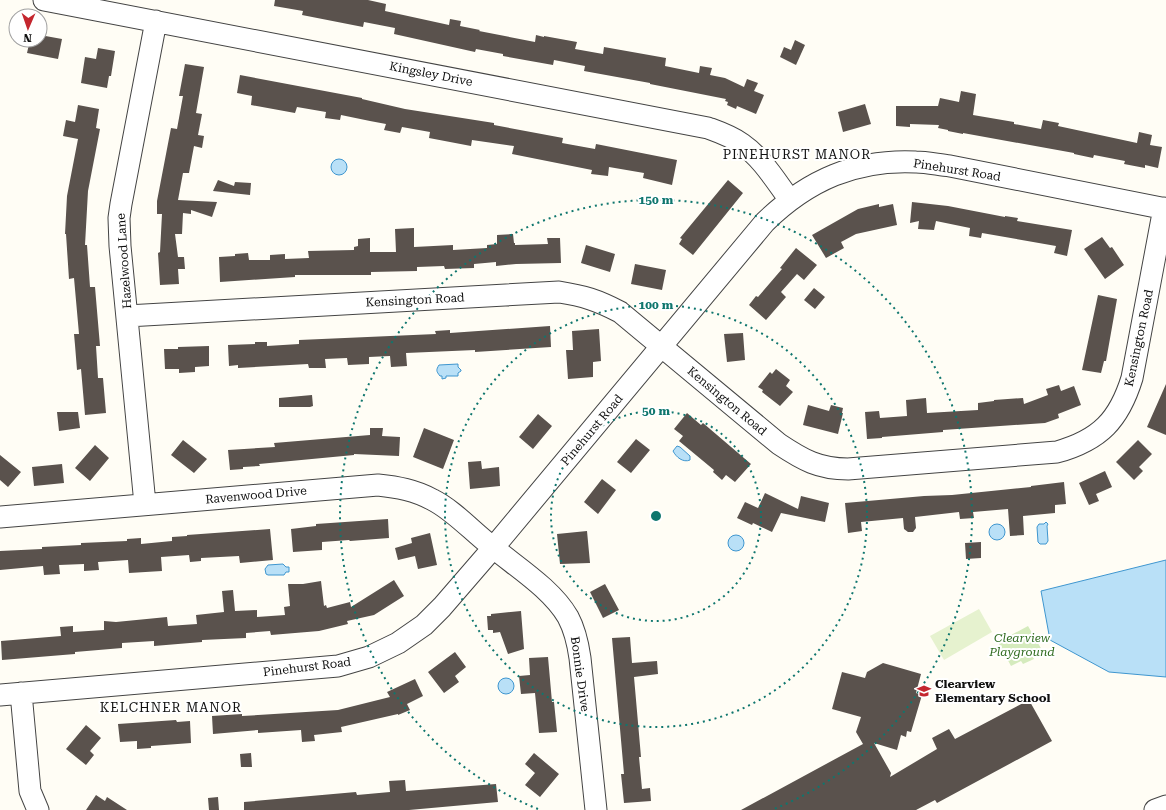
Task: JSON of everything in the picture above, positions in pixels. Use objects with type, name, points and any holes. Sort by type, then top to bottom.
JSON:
[{"type":"street","name":"Kingsley Drive","points":[[44,0],[708,128],[725,134],[741,143],[755,155],[762,162],[790,200]]},
{"type":"street","name":"Hazelwood Lane","points":[[145,504],[120,246],[119,218],[156,21]]},
{"type":"street","name":"Pinehurst Road","points":[[0,695],[322,668],[354,662],[391,647],[424,625],[442,608],[766,222],[790,200],[818,182],[834,175],[860,166],[879,163],[918,162],[950,166],[1165,208]]},
{"type":"street","name":"Kensington Road","points":[[127,316],[559,292],[579,295],[599,301],[620,312],[780,444],[795,455],[815,465],[832,469],[848,469],[1057,452],[1085,442],[1101,430],[1114,418],[1128,392],[1165,208]]},
{"type":"street","name":"Ravenwood Drive","points":[[0,517],[378,485],[397,487],[415,492],[438,503],[493,548]]},
{"type":"street","name":"Bonnie Drive","points":[[493,548],[548,592],[568,617],[574,631],[580,658],[596,810]]},
{"type":"street","points":[[21,693],[30,791],[38,810]]},
{"type":"street","points":[[1155,810],[1166,806]]},
{"type":"green space","points":[[979,609],[992,632],[944,660],[930,636]]},
{"type":"green space","name":"Clearview Playground","points":[[1028,626],[1042,650],[1032,655],[1034,659],[1023,664],[1021,661],[1011,666],[998,642]]},
{"type":"water","points":[[339,159],[346,164],[347,167],[342,174],[339,175],[332,170],[331,167],[336,160]]},
{"type":"water","points":[[458,364],[461,371],[458,373],[458,376],[446,376],[446,378],[442,379],[442,376],[440,376],[437,372],[439,365]]},
{"type":"water","points":[[677,446],[690,456],[690,460],[682,460],[676,455],[673,451]]},
{"type":"water","points":[[1046,522],[1048,524],[1048,541],[1046,544],[1040,544],[1038,542],[1037,527],[1039,524],[1044,524]]},
{"type":"water","points":[[997,524],[1004,529],[1005,532],[1000,539],[997,540],[990,535],[989,532],[994,525]]},
{"type":"water","points":[[733,535],[739,535],[744,540],[742,549],[739,551],[733,551],[728,546],[728,540]]},
{"type":"water","points":[[1166,560],[1166,677],[1109,672],[1050,640],[1041,591]]},
{"type":"water","points":[[283,564],[286,567],[289,567],[289,572],[286,572],[284,575],[266,574],[265,569],[268,565]]},
{"type":"water","points":[[506,678],[513,683],[514,686],[509,693],[506,694],[499,689],[498,686],[503,679]]},
{"type":"building","points":[[275,0],[368,0],[386,4],[385,11],[449,25],[450,19],[461,21],[460,26],[480,30],[479,31],[535,42],[536,35],[577,42],[575,49],[603,54],[604,47],[666,58],[665,66],[699,73],[700,66],[712,68],[710,75],[725,78],[744,87],[747,79],[758,83],[754,91],[764,95],[756,114],[737,106],[736,109],[727,105],[728,102],[725,101],[726,99],[584,71],[585,66],[554,60],[553,65],[503,56],[503,54],[476,49],[475,52],[394,34],[395,28],[364,22],[363,27],[302,15],[303,11],[274,6]]},
{"type":"building","points":[[48,36],[62,39],[58,59],[27,53],[28,48],[48,48]]},
{"type":"building","points":[[795,40],[805,45],[796,65],[780,57],[784,47],[791,50]]},
{"type":"building","points":[[98,48],[115,51],[111,76],[109,76],[107,88],[81,83],[85,57],[96,59]]},
{"type":"building","points":[[185,64],[204,67],[196,113],[202,114],[198,135],[204,136],[202,148],[194,146],[189,173],[183,173],[178,200],[217,202],[212,217],[191,210],[191,214],[183,213],[182,234],[175,234],[178,257],[184,257],[185,269],[178,269],[179,284],[160,285],[158,253],[160,252],[162,214],[157,214],[157,201],[171,128],[177,129],[183,96],[179,96]]},
{"type":"building","points":[[240,75],[362,98],[405,109],[494,123],[494,125],[563,138],[562,143],[595,149],[596,144],[677,160],[672,185],[643,178],[644,173],[609,167],[608,176],[591,174],[592,170],[512,154],[514,146],[472,140],[471,146],[429,138],[430,132],[402,127],[400,133],[384,130],[386,124],[341,115],[340,120],[325,118],[326,112],[297,107],[295,113],[251,105],[252,96],[237,93]]},
{"type":"building","points":[[961,91],[976,94],[973,115],[1014,122],[1014,124],[1041,129],[1043,120],[1059,123],[1058,126],[1137,143],[1139,132],[1152,135],[1150,145],[1162,147],[1158,168],[1145,165],[1145,168],[1124,164],[1125,161],[1094,155],[1093,158],[1074,153],[963,134],[938,128],[939,125],[910,124],[910,127],[896,126],[896,106],[938,106],[940,98],[959,102]]},
{"type":"building","points":[[865,104],[871,124],[843,132],[838,112]]},
{"type":"building","points":[[78,105],[99,109],[96,128],[100,129],[88,191],[85,245],[87,245],[90,287],[95,287],[100,346],[96,346],[98,378],[103,378],[106,413],[85,415],[81,369],[77,370],[74,334],[79,334],[74,278],[69,279],[65,234],[67,196],[78,139],[63,136],[66,120],[75,122]]},
{"type":"building","points":[[218,180],[234,186],[235,182],[251,183],[250,195],[213,191]]},
{"type":"building","points":[[728,180],[743,193],[693,255],[679,244],[682,239],[680,238]]},
{"type":"building","points":[[912,202],[948,206],[1005,217],[1018,218],[1017,221],[1072,230],[1067,256],[1054,253],[1056,246],[982,233],[981,238],[969,236],[970,228],[936,221],[934,230],[918,229],[919,221],[910,223]]},
{"type":"building","points":[[879,204],[879,207],[893,204],[897,225],[856,234],[841,242],[844,248],[826,258],[812,235],[858,209]]},
{"type":"building","points":[[414,228],[414,247],[453,245],[453,250],[487,248],[487,245],[497,244],[497,235],[513,234],[515,245],[548,244],[547,238],[560,238],[561,263],[496,266],[496,262],[474,264],[474,268],[445,269],[444,266],[417,267],[417,271],[371,272],[371,275],[295,275],[295,277],[220,282],[219,257],[248,253],[249,260],[270,260],[270,255],[285,254],[285,259],[309,258],[308,251],[354,250],[354,247],[358,246],[358,239],[370,238],[370,252],[396,252],[395,229]]},
{"type":"building","points":[[1102,237],[1110,248],[1112,247],[1124,265],[1105,279],[1084,249]]},
{"type":"building","points":[[586,245],[615,254],[610,272],[581,263]]},
{"type":"building","points":[[796,248],[817,265],[804,280],[797,274],[781,292],[786,297],[766,320],[749,305],[756,296],[758,297],[782,269],[780,268]]},
{"type":"building","points":[[635,264],[666,270],[662,290],[631,284]]},
{"type":"building","points":[[814,288],[825,297],[815,309],[804,300]]},
{"type":"building","points":[[1098,295],[1117,299],[1106,361],[1104,361],[1101,373],[1082,370]]},
{"type":"building","points":[[550,326],[551,347],[475,352],[475,350],[406,353],[407,366],[391,367],[390,356],[369,357],[369,364],[348,365],[347,358],[325,359],[326,368],[309,368],[308,364],[238,368],[238,365],[229,366],[228,345],[267,342],[267,346],[299,344],[299,340],[436,334],[435,331],[450,330],[450,333]]},
{"type":"building","points":[[599,329],[601,361],[593,362],[593,377],[568,379],[566,350],[573,350],[572,331]]},
{"type":"building","points":[[743,333],[745,360],[727,362],[724,334]]},
{"type":"building","points":[[209,346],[209,366],[195,367],[195,372],[179,373],[179,369],[165,369],[164,349]]},
{"type":"building","points":[[776,369],[790,380],[786,386],[793,392],[780,406],[758,387],[770,372],[772,374]]},
{"type":"building","points":[[1166,384],[1166,435],[1147,427]]},
{"type":"building","points":[[1059,385],[1061,391],[1074,386],[1081,405],[1058,414],[1059,418],[1045,423],[943,430],[943,432],[867,439],[865,412],[879,411],[880,418],[907,416],[906,400],[926,398],[927,413],[978,410],[978,403],[994,400],[1023,398],[1024,404],[1048,395],[1046,389]]},
{"type":"building","points":[[312,395],[313,406],[279,407],[279,398]]},
{"type":"building","points":[[808,405],[829,411],[831,405],[843,408],[838,434],[803,425]]},
{"type":"building","points":[[57,412],[78,412],[80,428],[59,431]]},
{"type":"building","points":[[687,413],[701,425],[703,423],[751,464],[735,482],[726,475],[722,480],[713,472],[714,470],[679,441],[683,436],[674,429]]},
{"type":"building","points":[[538,414],[552,426],[533,449],[519,437]]},
{"type":"building","points":[[370,428],[383,428],[382,436],[400,437],[399,456],[354,454],[259,464],[260,466],[243,467],[243,469],[230,470],[228,450],[275,447],[274,443],[370,435]]},
{"type":"building","points":[[424,428],[454,440],[443,469],[413,457]]},
{"type":"building","points":[[636,439],[650,450],[631,473],[617,462]]},
{"type":"building","points":[[183,440],[207,459],[194,473],[171,455]]},
{"type":"building","points":[[1138,440],[1152,454],[1139,467],[1143,471],[1134,480],[1116,462]]},
{"type":"building","points":[[95,445],[109,458],[90,481],[75,468]]},
{"type":"building","points":[[0,455],[21,472],[8,487],[0,480]]},
{"type":"building","points":[[481,461],[482,469],[499,467],[500,486],[470,489],[468,462]]},
{"type":"building","points":[[62,464],[64,483],[34,486],[32,467]]},
{"type":"building","points":[[1105,471],[1112,487],[1096,494],[1099,501],[1089,505],[1079,483]]},
{"type":"building","points":[[602,479],[616,490],[598,514],[584,502]]},
{"type":"building","points":[[1064,482],[1066,504],[1055,505],[1055,513],[1023,516],[1024,535],[1010,536],[1008,509],[973,512],[974,518],[960,519],[959,512],[915,517],[916,528],[913,532],[908,532],[904,529],[903,518],[861,522],[862,531],[848,533],[845,503],[952,495]]},
{"type":"building","points":[[765,493],[798,509],[801,496],[829,503],[825,522],[781,513],[772,532],[753,523],[752,525],[737,518],[745,502],[758,508]]},
{"type":"building","points":[[388,519],[389,538],[322,542],[322,550],[293,552],[291,529],[316,526],[316,524]]},
{"type":"building","points":[[270,529],[273,560],[240,563],[239,556],[201,558],[201,561],[190,562],[189,555],[161,557],[162,571],[129,573],[128,560],[98,562],[99,570],[84,571],[84,564],[59,565],[60,574],[44,575],[43,566],[0,570],[0,551],[42,549],[42,547],[81,545],[81,543],[127,541],[127,539],[141,538],[141,544],[172,541],[172,537],[187,535]]},
{"type":"building","points":[[587,531],[590,563],[560,564],[557,534]]},
{"type":"building","points":[[430,533],[437,565],[418,569],[415,556],[398,560],[395,548],[412,543],[411,538]]},
{"type":"building","points":[[981,542],[981,558],[966,559],[965,543]]},
{"type":"building","points":[[394,580],[404,596],[374,615],[347,621],[348,624],[319,631],[271,635],[270,631],[246,633],[246,638],[202,640],[202,642],[154,646],[154,641],[122,643],[122,648],[75,652],[75,654],[2,660],[1,641],[61,636],[60,627],[73,626],[73,632],[104,630],[104,621],[116,622],[167,617],[168,626],[197,624],[196,615],[224,612],[222,591],[233,590],[235,611],[257,610],[257,617],[285,615],[284,607],[290,606],[288,584],[303,584],[321,581],[324,606],[326,605],[327,608],[350,602],[351,607]]},
{"type":"building","points":[[605,584],[619,610],[603,618],[590,592]]},
{"type":"building","points":[[521,611],[524,649],[508,654],[500,632],[493,633],[493,630],[488,630],[487,616],[491,616],[491,614]]},
{"type":"building","points":[[630,637],[632,663],[657,661],[658,674],[634,677],[641,757],[639,757],[642,789],[650,788],[651,801],[624,803],[621,774],[624,774],[612,638]]},
{"type":"building","points":[[455,652],[466,667],[455,676],[459,682],[444,693],[428,672]]},
{"type":"building","points":[[548,657],[552,702],[554,702],[557,732],[539,733],[535,693],[521,694],[519,676],[530,675],[529,658]]},
{"type":"building","points":[[883,663],[921,674],[916,693],[922,695],[911,732],[907,731],[906,737],[901,735],[897,750],[874,743],[891,773],[890,777],[937,749],[932,738],[949,729],[955,739],[1029,700],[1052,741],[937,803],[935,800],[916,810],[741,810],[863,744],[856,732],[861,717],[832,709],[842,672],[865,678],[867,672]]},
{"type":"building","points":[[415,679],[423,696],[407,704],[410,710],[398,715],[341,727],[342,732],[314,735],[315,741],[302,742],[301,730],[258,733],[258,730],[213,734],[212,716],[242,714],[242,716],[338,710],[390,697],[387,692]]},
{"type":"building","points":[[176,720],[177,722],[190,721],[191,743],[151,746],[151,748],[137,749],[137,741],[120,742],[118,724]]},
{"type":"building","points":[[86,725],[101,738],[90,751],[94,755],[86,765],[66,749]]},
{"type":"building","points":[[251,753],[252,767],[241,767],[240,754]]},
{"type":"building","points":[[534,753],[559,774],[540,797],[525,785],[535,773],[525,764]]},
{"type":"building","points":[[405,780],[406,791],[496,784],[498,802],[409,810],[244,810],[244,802],[356,792],[357,795],[390,792],[389,781]]},
{"type":"building","points":[[96,795],[105,801],[107,797],[127,810],[86,810]]},
{"type":"building","points":[[218,797],[219,810],[209,810],[208,798]]},
{"type":"place","name":"Clearview Elementary School","points":[[924,691]]},
{"type":"district","name":"PINEHURST MANOR","points":[[797,154]]},
{"type":"district","name":"KELCHNER MANOR","points":[[171,707]]}]
